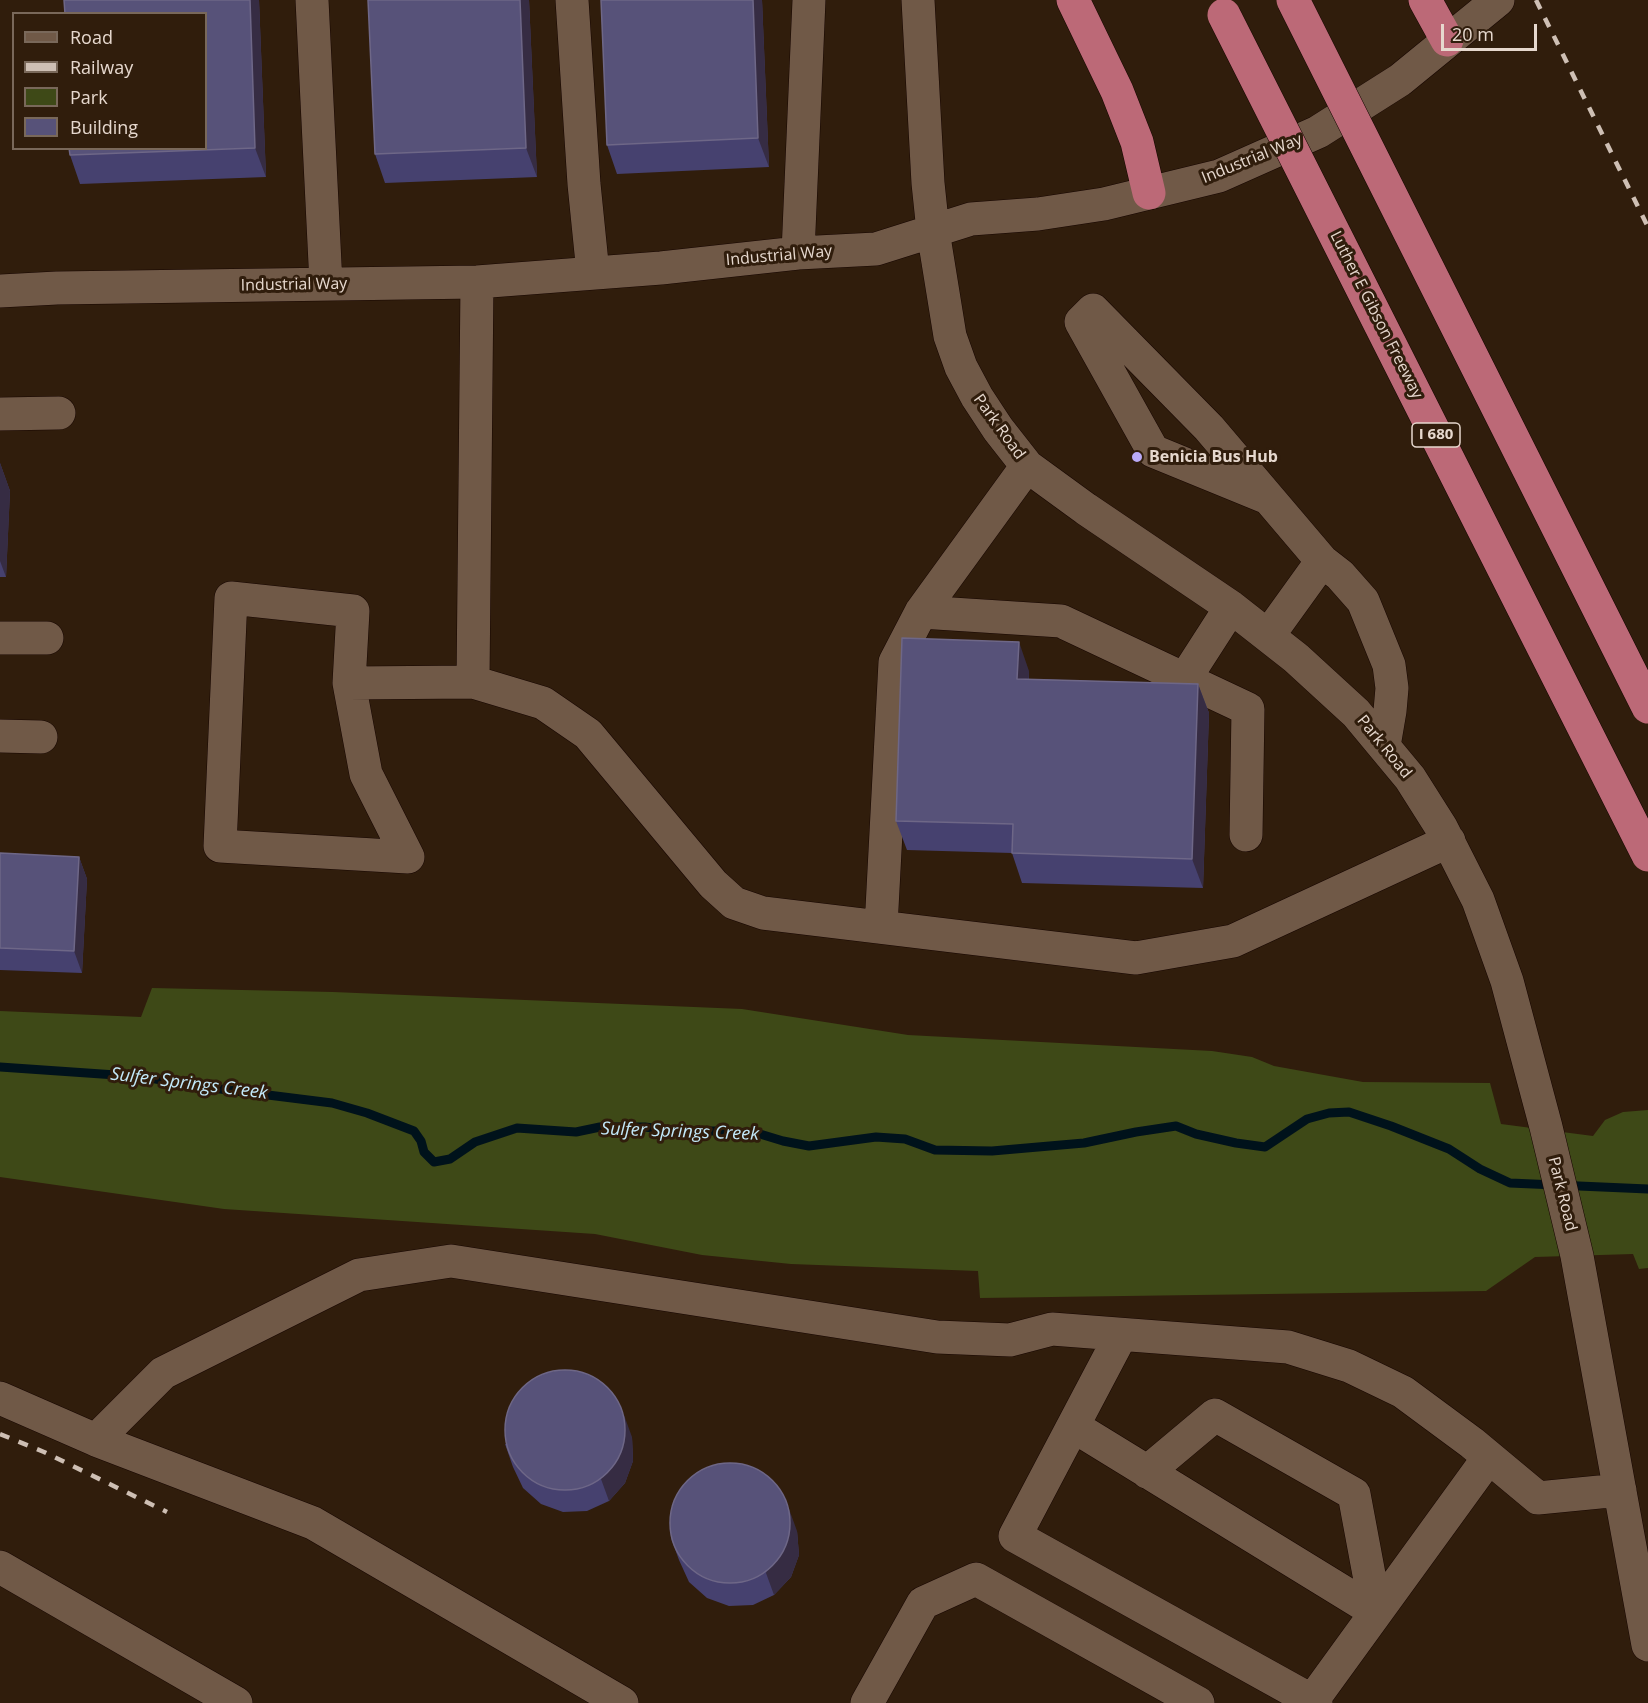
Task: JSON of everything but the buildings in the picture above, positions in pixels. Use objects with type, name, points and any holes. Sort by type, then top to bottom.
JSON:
[{"type":"highway","points":[[1073,0],[1117,91],[1133,132],[1149,194]]},
{"type":"highway","points":[[1293,0],[1648,707]]},
{"type":"highway","points":[[1425,0],[1447,40]]},
{"type":"highway","name":"Luther E Gibson Freeway","points":[[1220,7],[1648,855]]},
{"type":"street","points":[[312,0],[326,284]]},
{"type":"street","points":[[572,0],[584,184],[593,273]]},
{"type":"street","points":[[798,253],[809,0]]},
{"type":"street","name":"Park Road","points":[[918,0],[928,183],[933,231],[950,336],[961,367],[977,397],[998,429],[1028,466],[1086,509],[1231,607],[1296,658],[1356,713],[1410,778],[1449,841],[1478,900],[1507,981],[1577,1256],[1648,1645]]},
{"type":"street","name":"Industrial Way","points":[[0,291],[57,288],[477,282],[798,253],[876,249],[971,219],[1038,214],[1104,204],[1219,176],[1318,132],[1400,80],[1498,0]]},
{"type":"street","points":[[473,682],[477,282]]},
{"type":"street","points":[[1268,498],[1153,451],[1081,322],[1093,310],[1209,428],[1322,561],[1340,575],[1363,601],[1389,665],[1392,688],[1384,746]]},
{"type":"street","points":[[0,414],[59,413]]},
{"type":"street","points":[[881,927],[895,662],[921,612],[1028,466]]},
{"type":"street","points":[[1268,636],[1322,561]]},
{"type":"street","points":[[231,598],[353,611],[349,683],[366,774],[408,857],[220,846],[231,598]]},
{"type":"street","points":[[1184,680],[1231,607]]},
{"type":"street","points":[[921,612],[1061,621],[1248,709],[1246,835]]},
{"type":"street","points":[[0,638],[47,638]]},
{"type":"street","points":[[349,683],[473,682],[543,703],[588,734],[713,884],[734,903],[763,913],[1136,958],[1233,941],[1449,841]]},
{"type":"street","points":[[0,736],[41,736]]},
{"type":"street","points":[[96,1440],[163,1373],[359,1275],[451,1261],[937,1337],[1010,1340],[1052,1329],[1288,1347],[1349,1366],[1403,1392],[1489,1457],[1538,1498],[1620,1490]]},
{"type":"street","points":[[1121,1335],[1015,1536],[1314,1702],[1376,1612],[1489,1457]]},
{"type":"street","points":[[0,1398],[96,1440],[313,1523],[622,1703]]},
{"type":"street","points":[[1147,1472],[1215,1415],[1354,1494],[1376,1612]]},
{"type":"street","points":[[1073,1426],[1376,1612]]},
{"type":"street","points":[[0,1567],[236,1703]]},
{"type":"street","points":[[867,1703],[923,1603],[976,1579],[1198,1703]]},
{"type":"green space","points":[[152,988],[333,992],[742,1009],[908,1035],[1212,1051],[1252,1057],[1274,1066],[1363,1082],[1490,1083],[1501,1124],[1593,1136],[1605,1120],[1623,1112],[1648,1110],[1648,1268],[1639,1269],[1633,1254],[1535,1257],[1486,1291],[980,1298],[978,1271],[791,1264],[702,1255],[595,1234],[224,1209],[0,1177],[0,1011],[141,1017]]},
{"type":"waterway","name":"Sulfer Springs Creek","points":[[0,1067],[145,1077],[188,1085],[332,1103],[367,1113],[414,1131],[421,1141],[424,1152],[434,1162],[450,1159],[475,1142],[517,1128],[576,1132],[600,1127],[721,1131],[760,1134],[809,1146],[876,1137],[905,1139],[935,1150],[992,1151],[1084,1143],[1176,1126],[1196,1134],[1265,1147],[1307,1119],[1329,1113],[1349,1112],[1449,1149],[1480,1169],[1510,1183],[1648,1189]]},
{"type":"railway","points":[[1536,0],[1648,227]]},
{"type":"railway","points":[[0,1434],[44,1452],[167,1512]]},
{"type":"place","name":"Benicia Bus Hub","points":[[1137,457]]}]
